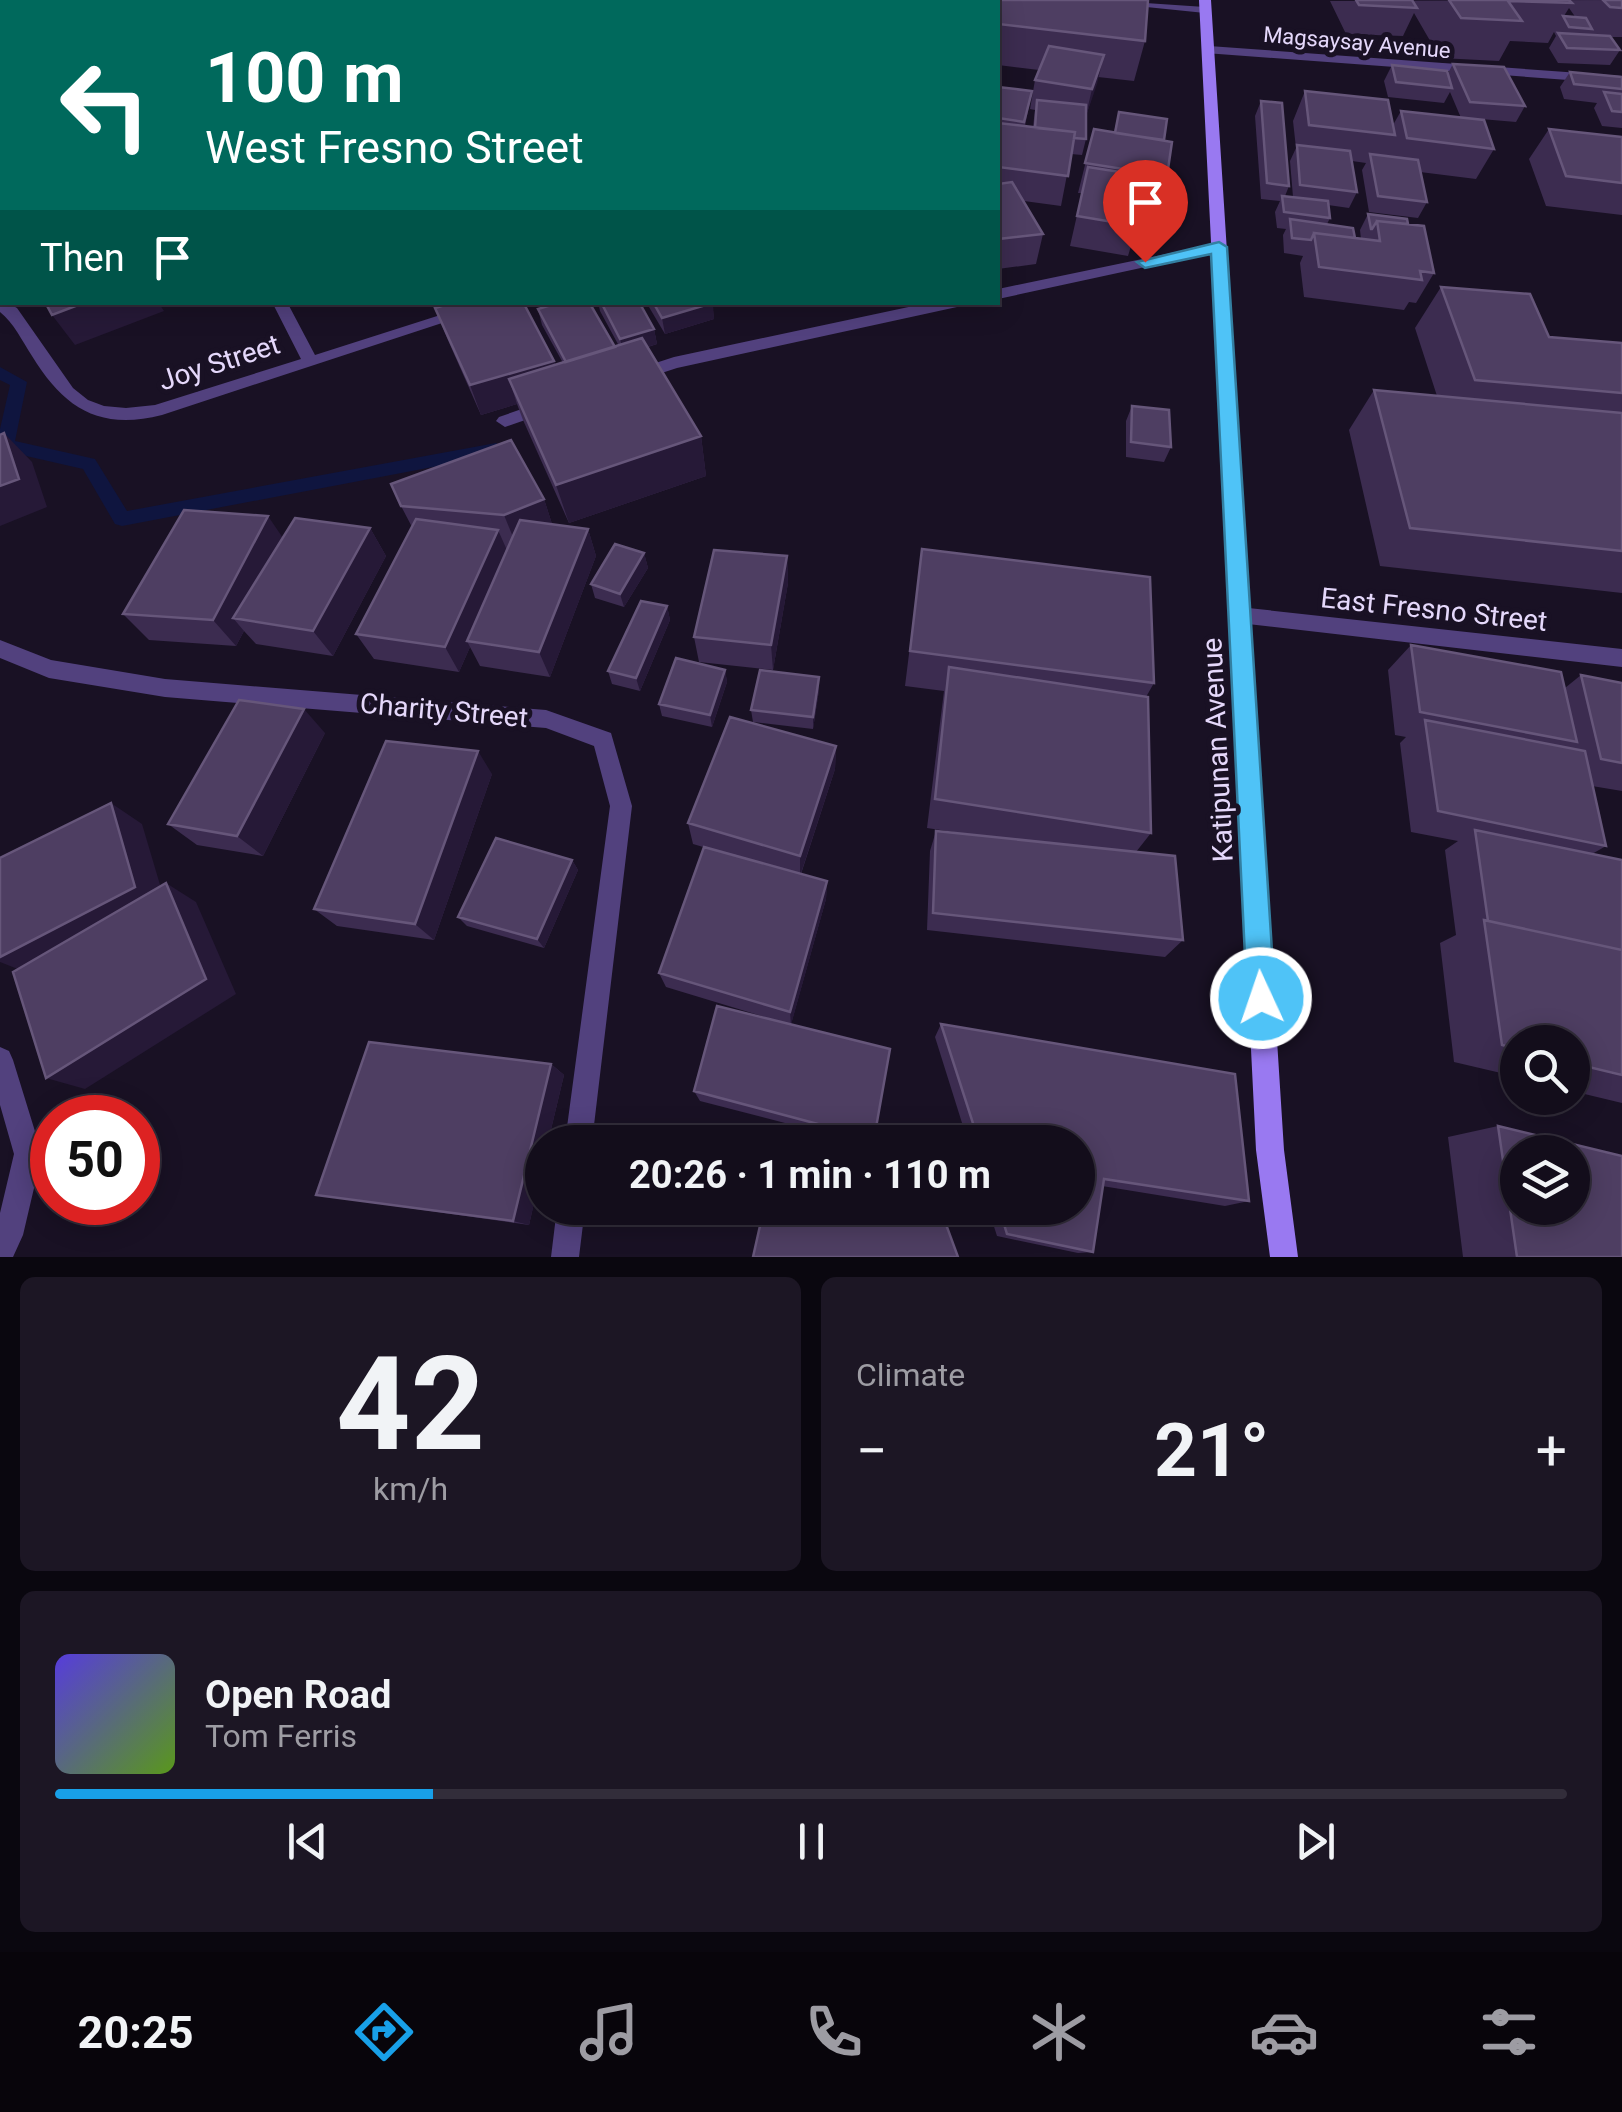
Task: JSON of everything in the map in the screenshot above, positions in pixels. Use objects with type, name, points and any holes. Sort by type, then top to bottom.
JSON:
[{"type":"main road","name":"Katipunan Avenue","points":[[1205,5],[1270,1150],[1284,1257]]},
{"type":"street","points":[[1106,0],[1205,5]]},
{"type":"street","name":"Magsaysay Avenue","points":[[1209,50],[1622,80]]},
{"type":"street","points":[[1000,294],[1219,247]]},
{"type":"street","name":"Joy Street","points":[[1,305],[11,312],[75,402],[99,414],[156,411],[488,305]]},
{"type":"street","points":[[281,305],[310,361]]},
{"type":"street","points":[[618,382],[674,363],[944,305]]},
{"type":"street","points":[[505,421],[561,402]]},
{"type":"street","name":"East Fresno Street","points":[[1239,616],[1622,658]]},
{"type":"street","name":"Charity Street","points":[[0,649],[49,669],[165,688],[546,719],[603,740],[621,806],[581,1125]]},
{"type":"street","points":[[0,1060],[28,1154],[9,1235],[0,1252]]},
{"type":"street","points":[[565,1257],[569,1225]]},
{"type":"building","points":[[1000,0],[1148,0],[1145,41],[1000,24]]},
{"type":"building","points":[[1356,0],[1412,0],[1417,8],[1359,5]]},
{"type":"building","points":[[1449,0],[1569,0],[1572,3],[1508,1],[1522,21],[1461,18]]},
{"type":"building","points":[[1603,0],[1622,0],[1622,8],[1610,7]]},
{"type":"building","points":[[1563,16],[1586,18],[1592,29],[1569,27]]},
{"type":"building","points":[[1558,33],[1610,36],[1620,50],[1567,48]]},
{"type":"building","points":[[1049,46],[1104,55],[1092,89],[1035,80]]},
{"type":"building","points":[[1453,64],[1504,67],[1525,106],[1470,102]]},
{"type":"building","points":[[1392,65],[1447,71],[1452,88],[1396,82]]},
{"type":"building","points":[[1570,72],[1622,77],[1622,89],[1574,84]]},
{"type":"building","points":[[1000,87],[1032,91],[1024,122],[1000,118]]},
{"type":"building","points":[[1305,91],[1388,100],[1395,135],[1309,125]]},
{"type":"building","points":[[1604,92],[1622,94],[1622,112],[1612,111]]},
{"type":"building","points":[[1037,100],[1086,105],[1086,139],[1074,138],[1075,132],[1035,128]]},
{"type":"building","points":[[1261,101],[1282,103],[1289,186],[1267,183]]},
{"type":"building","points":[[1401,111],[1484,120],[1494,149],[1407,138]]},
{"type":"building","points":[[1119,112],[1167,119],[1164,140],[1115,133]]},
{"type":"building","points":[[1000,123],[1075,132],[1068,176],[1000,167]]},
{"type":"building","points":[[1094,129],[1172,142],[1167,176],[1085,163]]},
{"type":"building","points":[[1549,129],[1622,137],[1622,183],[1566,176]]},
{"type":"building","points":[[1297,145],[1350,151],[1357,192],[1300,185]]},
{"type":"building","points":[[1370,154],[1418,160],[1427,202],[1378,196]]},
{"type":"building","points":[[1088,167],[1146,176],[1137,226],[1077,216]]},
{"type":"building","points":[[1012,182],[1043,234],[1000,239],[1000,184]]},
{"type":"building","points":[[1282,196],[1328,201],[1330,218],[1284,212]]},
{"type":"building","points":[[1368,214],[1407,219],[1408,224],[1377,221],[1371,229]]},
{"type":"building","points":[[1290,219],[1353,228],[1355,238],[1314,233],[1311,240],[1292,238]]},
{"type":"building","points":[[1377,221],[1424,226],[1434,273],[1420,271],[1422,280],[1319,267],[1314,233],[1380,241]]},
{"type":"building","points":[[1441,287],[1530,294],[1549,337],[1622,343],[1622,393],[1475,380]]},
{"type":"building","points":[[47,305],[78,305],[52,315]]},
{"type":"building","points":[[525,305],[554,361],[470,385],[435,308]]},
{"type":"building","points":[[591,305],[615,347],[566,362],[538,309]]},
{"type":"building","points":[[603,305],[641,305],[654,329],[620,339]]},
{"type":"building","points":[[655,305],[706,305],[662,318]]},
{"type":"building","points":[[642,338],[701,436],[556,485],[509,379]]},
{"type":"building","points":[[1374,390],[1622,413],[1622,551],[1410,528]]},
{"type":"building","points":[[1132,406],[1169,410],[1171,447],[1131,442]]},
{"type":"building","points":[[4,433],[19,479],[0,486],[0,435]]},
{"type":"building","points":[[511,440],[544,499],[504,515],[401,506],[391,484]]},
{"type":"building","points":[[184,510],[268,516],[213,620],[123,614]]},
{"type":"building","points":[[295,518],[370,528],[313,631],[233,618]]},
{"type":"building","points":[[416,519],[498,530],[445,647],[356,634]]},
{"type":"building","points":[[520,520],[588,529],[539,652],[467,641]]},
{"type":"building","points":[[615,544],[644,553],[620,594],[591,584]]},
{"type":"building","points":[[922,549],[1150,577],[1154,683],[910,651]]},
{"type":"building","points":[[714,550],[787,556],[771,645],[694,637]]},
{"type":"building","points":[[641,601],[667,606],[636,678],[608,671]]},
{"type":"building","points":[[1411,645],[1561,672],[1577,742],[1420,712]]},
{"type":"building","points":[[676,658],[725,670],[710,715],[659,704]]},
{"type":"building","points":[[949,667],[1148,697],[1151,833],[935,799]]},
{"type":"building","points":[[760,670],[819,677],[813,717],[751,710]]},
{"type":"building","points":[[1581,675],[1622,683],[1622,763],[1601,759]]},
{"type":"building","points":[[239,700],[304,709],[237,836],[168,824]]},
{"type":"building","points":[[730,717],[836,746],[800,856],[688,823]]},
{"type":"building","points":[[1425,720],[1585,751],[1606,846],[1438,811]]},
{"type":"building","points":[[386,741],[478,751],[415,924],[314,909]]},
{"type":"building","points":[[111,803],[135,887],[0,957],[0,858]]},
{"type":"building","points":[[1475,830],[1622,860],[1622,950],[1488,921]]},
{"type":"building","points":[[936,831],[1175,856],[1183,940],[933,913]]},
{"type":"building","points":[[496,838],[572,860],[537,939],[458,917]]},
{"type":"building","points":[[704,847],[827,881],[790,1012],[659,973]]},
{"type":"building","points":[[166,883],[206,979],[46,1078],[13,972]]},
{"type":"building","points":[[1484,920],[1622,950],[1622,1075],[1590,1067],[1590,1025],[1500,1025],[1500,1031]]},
{"type":"building","points":[[717,1006],[890,1049],[876,1125],[822,1125],[694,1091]]},
{"type":"building","points":[[941,1024],[1235,1074],[1249,1201],[1104,1179],[1093,1252],[1007,1234],[1004,1225],[1095,1225],[1095,1125],[974,1125]]},
{"type":"building","points":[[369,1042],[551,1064],[536,1125],[525,1125],[525,1171],[513,1221],[316,1195]]},
{"type":"building","points":[[1498,1126],[1535,1135],[1500,1135],[1500,1140]]},
{"type":"building","points":[[1590,1148],[1622,1156],[1622,1257],[1517,1257],[1512,1225],[1590,1225]]},
{"type":"building","points":[[760,1225],[946,1225],[958,1257],[753,1257]]},
{"type":"waterway","points":[[0,373],[19,382],[5,445],[89,464],[122,519],[496,449]]},
{"type":"route","points":[[1145,262],[1219,247],[1261,998]]}]
